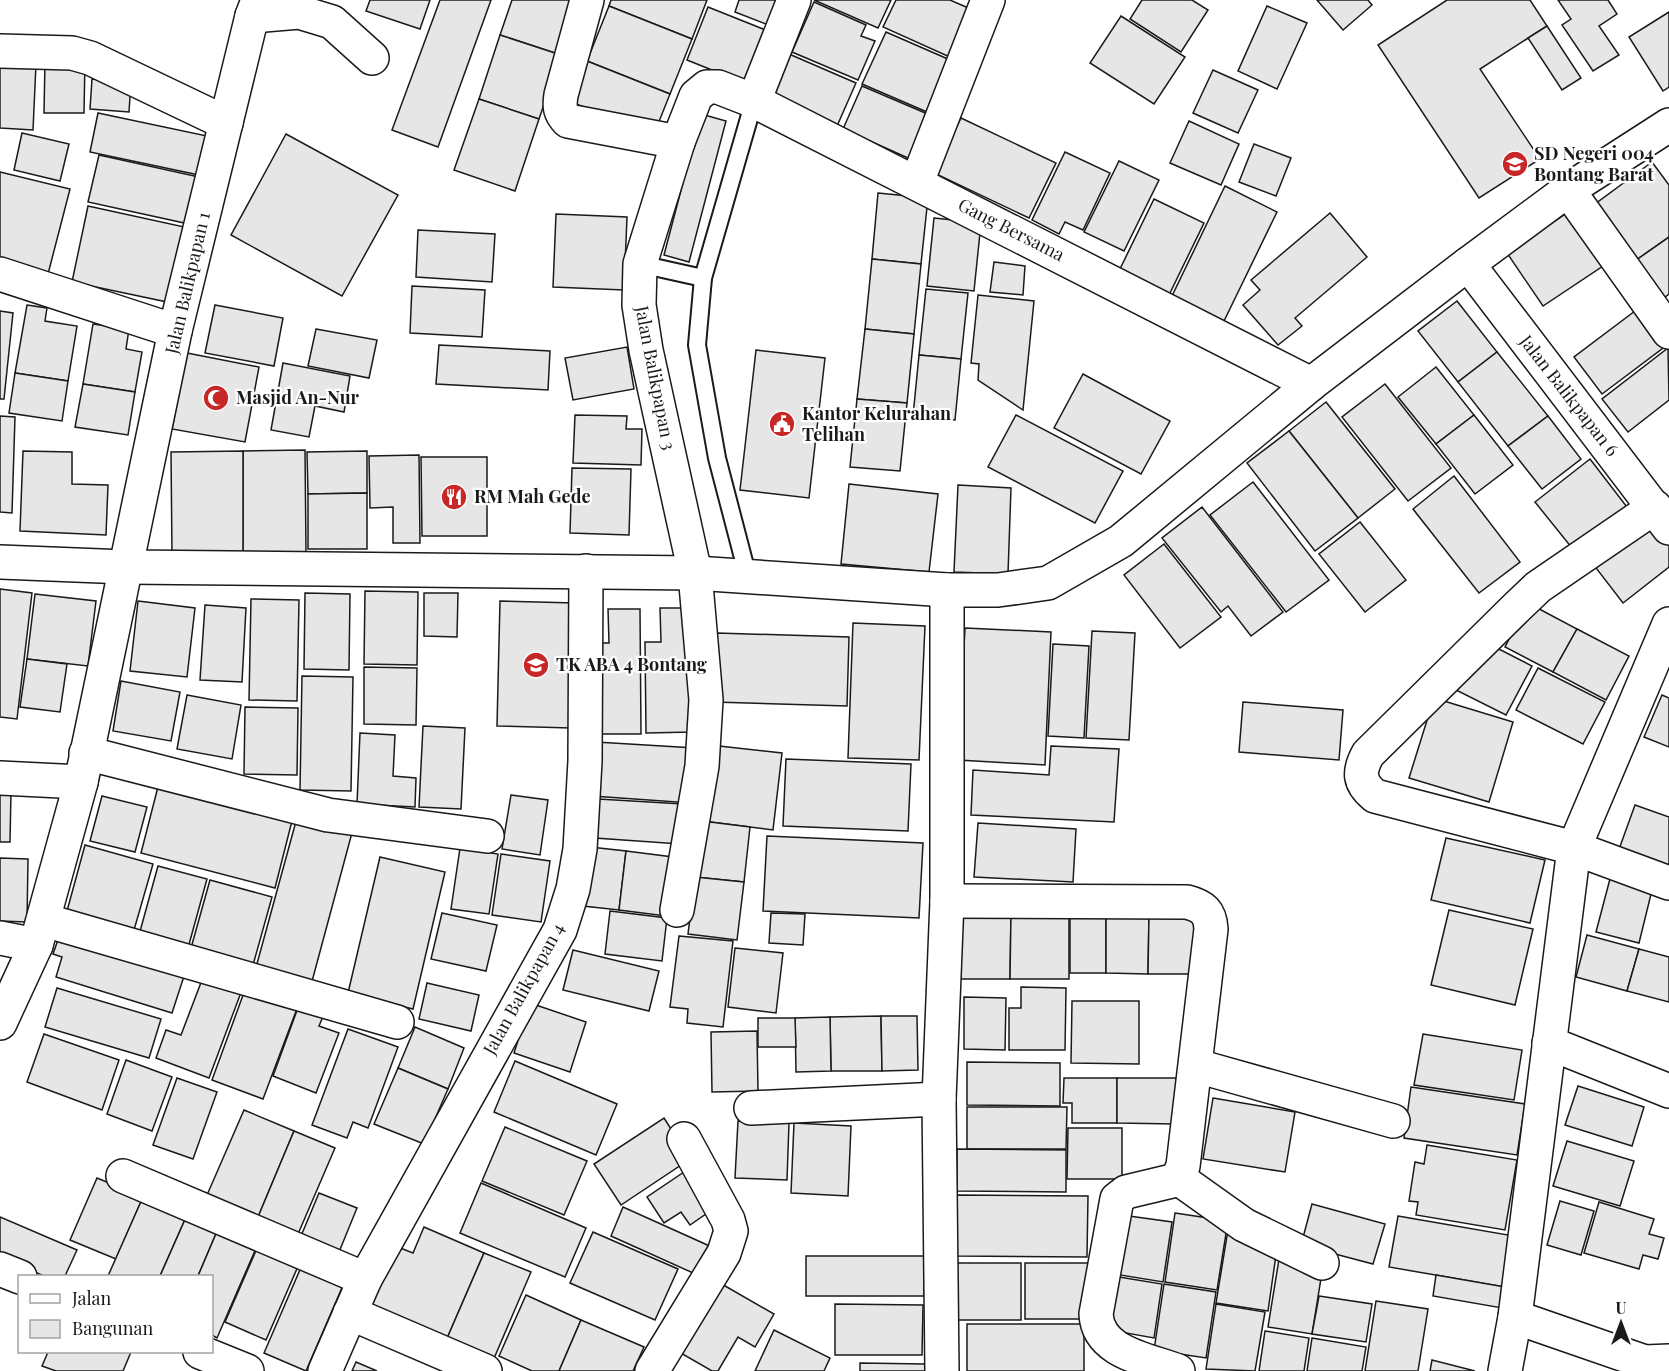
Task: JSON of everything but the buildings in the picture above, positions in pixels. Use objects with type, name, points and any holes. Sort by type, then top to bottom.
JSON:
[{"type":"street","points":[[587,0],[561,96],[559,106],[561,115],[568,122],[678,142]]},
{"type":"street","points":[[754,101],[794,0]]},
{"type":"street","points":[[917,182],[988,0]]},
{"type":"street","points":[[255,8],[299,12],[332,22],[372,58]]},
{"type":"street","name":"Jalan Balikpapan 1","points":[[0,1023],[40,932],[84,768],[176,331],[255,8]]},
{"type":"street","points":[[0,51],[72,53],[90,58],[226,123]]},
{"type":"street","name":"Jalan Balikpapan 3","points":[[677,910],[702,766],[706,700],[695,573],[646,350],[639,304],[640,264],[678,142],[696,96],[707,87]]},
{"type":"street","name":"Gang Bersama","points":[[707,87],[718,87],[754,101],[1311,384]]},
{"type":"street","points":[[0,562],[126,567],[695,573],[947,590],[998,590],[1048,583],[1120,541],[1311,384],[1468,264],[1568,190],[1669,125]]},
{"type":"street","points":[[1568,190],[1669,332]]},
{"type":"street","name":"Jalan Balikpapan 6","points":[[1468,264],[1662,518]]},
{"type":"street","points":[[0,274],[176,331]]},
{"type":"street","points":[[1662,518],[1538,587],[1368,754],[1362,765],[1360,776],[1365,788],[1375,796],[1574,848],[1669,883]]},
{"type":"street","name":"Jalan Balikpapan 4","points":[[325,1371],[365,1278],[560,930],[573,889],[580,849],[585,761],[586,571]]},
{"type":"street","points":[[942,1371],[939,1099],[948,901],[947,590]]},
{"type":"street","points":[[1505,1371],[1515,1317],[1574,848],[1669,624]]},
{"type":"street","points":[[0,778],[84,768],[328,815],[487,836]]},
{"type":"street","points":[[948,901],[1187,902],[1200,906],[1207,912],[1211,929],[1184,1166],[1178,1178],[1126,1192],[1118,1199],[1096,1314],[1097,1326],[1111,1345],[1178,1371]]},
{"type":"street","points":[[0,938],[40,932],[396,1022]]},
{"type":"street","points":[[1549,1043],[1669,1091]]},
{"type":"street","points":[[1197,1066],[1393,1121]]},
{"type":"street","points":[[751,1108],[939,1099]]},
{"type":"street","points":[[652,1371],[724,1253],[731,1231],[728,1220],[684,1139]]},
{"type":"street","points":[[123,1176],[365,1278]]},
{"type":"street","points":[[1178,1178],[1244,1225],[1322,1263]]},
{"type":"street","points":[[0,1269],[18,1276]]},
{"type":"street","points":[[350,1312],[485,1371]]},
{"type":"street","points":[[1515,1317],[1645,1362],[1669,1361]]},
{"type":"street","points":[[202,1353],[247,1371]]},
{"type":"lane","points":[[748,577],[717,458],[697,345],[703,278],[754,101]]},
{"type":"lane","points":[[640,264],[703,278]]},
{"type":"place","name":"SD Negeri 004 Bontang Barat","points":[[1515,164]]},
{"type":"place","name":"Masjid An-Nur","points":[[216,398]]},
{"type":"place","name":"Kantor Kelurahan Telihan","points":[[782,424]]},
{"type":"place","name":"RM Mah Gede","points":[[454,497]]},
{"type":"place","name":"TK ABA 4 Bontang","points":[[536,665]]}]
